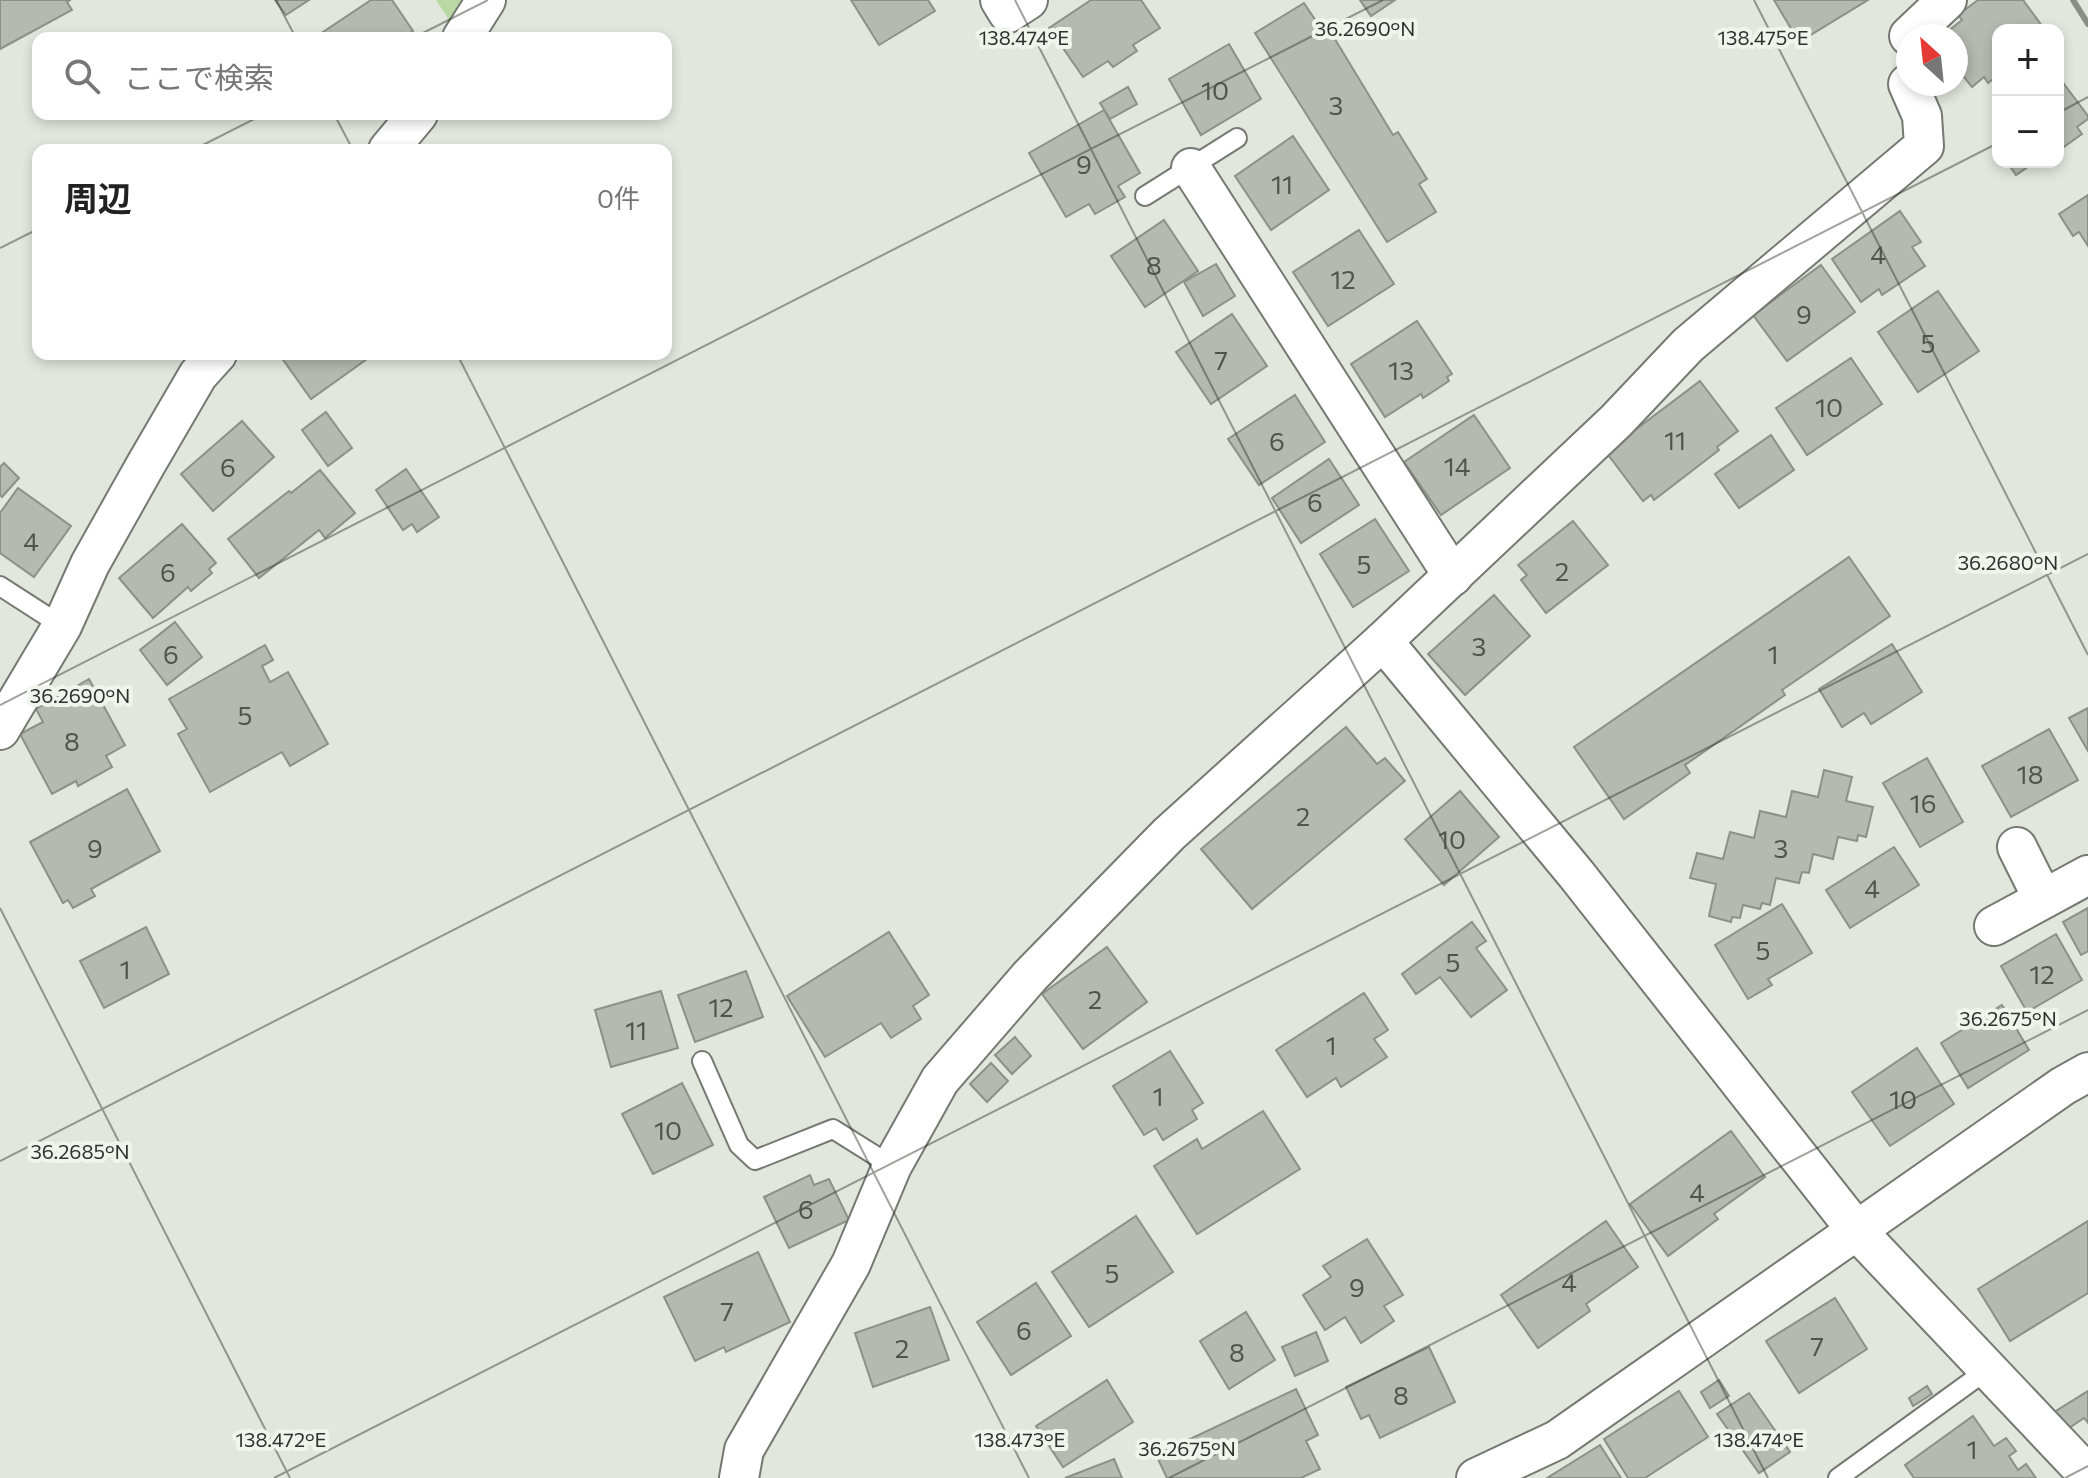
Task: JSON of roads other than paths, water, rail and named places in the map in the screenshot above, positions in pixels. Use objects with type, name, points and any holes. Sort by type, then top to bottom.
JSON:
[{"type":"street","points":[[466,32],[486,0]]},
{"type":"street","points":[[1000,0],[1008,13],[1028,0]]},
{"type":"street","points":[[1922,24],[1947,0]]},
{"type":"street","points":[[739,1478],[744,1450],[851,1264],[892,1166],[940,1080],[1030,976],[1169,834],[1453,576],[1616,421],[1688,345],[1924,146],[1922,116],[1913,96]]},
{"type":"street","points":[[393,144],[413,120]]},
{"type":"street","points":[[1191,168],[1453,576]]},
{"type":"street","points":[[0,730],[62,626],[90,564],[138,478],[198,375],[212,360]]},
{"type":"street","points":[[1383,641],[1576,874],[1857,1231],[2088,1475]]},
{"type":"street","points":[[2017,847],[2043,899]]},
{"type":"street","points":[[1994,926],[2088,875]]},
{"type":"street","points":[[1476,1478],[1557,1440],[2063,1086],[2088,1072]]},
{"type":"lane","points":[[1145,196],[1237,138]]},
{"type":"lane","points":[[0,586],[62,626]]},
{"type":"lane","points":[[702,1061],[739,1145],[755,1160],[833,1129],[892,1166]]},
{"type":"lane","points":[[1838,1478],[1987,1370]]},
{"type":"railway","points":[[2073,0],[2088,24]]}]
